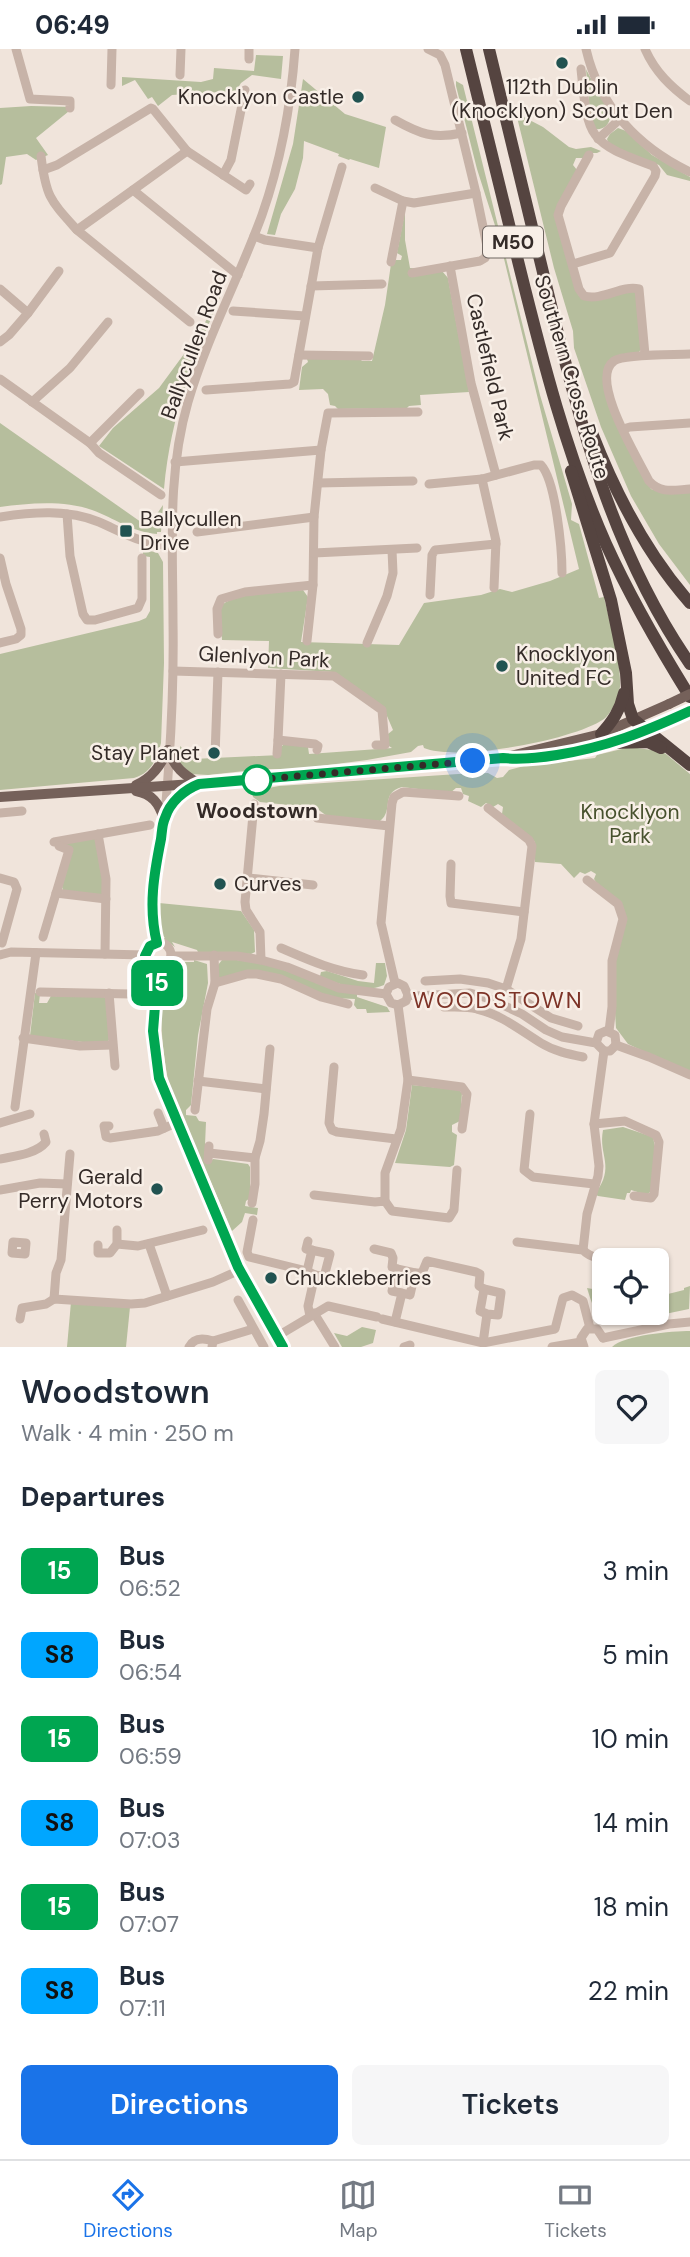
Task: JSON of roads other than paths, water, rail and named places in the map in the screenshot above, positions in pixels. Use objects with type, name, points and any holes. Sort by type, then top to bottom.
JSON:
[{"type":"highway","name":"Southern Cross Route","points":[[466,49],[537,336],[565,433],[610,553],[660,649],[690,695]]},
{"type":"highway","name":"Southern Cross Route","points":[[489,49],[588,446],[622,538],[647,591],[690,664]]},
{"type":"highway","name":"M50","points":[[568,371],[609,479],[646,545],[690,603]]},
{"type":"highway","name":"M50","points":[[565,433],[566,456],[611,600],[626,673],[628,704],[633,719]]},
{"type":"highway","name":"M50","points":[[601,734],[621,707],[626,686]]},
{"type":"highway","points":[[633,719],[690,765]]},
{"type":"highway","points":[[613,743],[648,742],[674,754]]},
{"type":"main road","points":[[503,758],[601,734],[690,695]]},
{"type":"main road","points":[[0,796],[199,784],[503,758],[522,761],[613,743],[649,731],[690,711]]},
{"type":"main road","points":[[168,750],[174,765],[181,773],[199,784]]},
{"type":"main road","points":[[127,789],[148,780],[162,764],[168,750]]},
{"type":"main road","points":[[164,819],[179,796],[199,784]]},
{"type":"main road","points":[[127,789],[145,793],[153,798],[164,819]]},
{"type":"street","points":[[16,49],[30,99],[71,101],[70,108]]},
{"type":"street","points":[[111,85],[112,49]]},
{"type":"street","points":[[180,75],[181,49]]},
{"type":"street","name":"Ballycullen Road","points":[[157,943],[153,926],[152,893],[167,786],[173,671],[172,504],[175,463],[194,384],[269,192],[290,101],[295,49]]},
{"type":"street","points":[[412,273],[480,261],[487,255],[488,246],[443,61],[437,53],[428,49]]},
{"type":"street","points":[[586,49],[599,88],[620,119],[651,149],[690,172]]},
{"type":"street","points":[[645,49],[664,80],[690,101]]},
{"type":"street","points":[[573,264],[610,253],[656,174],[653,166],[610,149],[590,129],[581,69]]},
{"type":"street","points":[[223,175],[230,160],[245,90]]},
{"type":"street","points":[[43,170],[57,166],[151,108],[187,151],[246,190],[250,184]]},
{"type":"street","points":[[598,139],[620,119]]},
{"type":"street","points":[[395,120],[432,136],[462,133]]},
{"type":"street","points":[[77,230],[187,151]]},
{"type":"street","points":[[589,155],[558,215],[579,289],[584,296],[596,297],[634,287],[641,291],[645,355]]},
{"type":"street","points":[[41,156],[45,185],[52,203],[77,230],[190,322]]},
{"type":"street","points":[[206,390],[294,382],[318,248],[342,167]]},
{"type":"street","points":[[375,188],[403,201],[420,203],[476,193]]},
{"type":"street","points":[[133,190],[238,275]]},
{"type":"street","points":[[391,262],[403,201]]},
{"type":"street","points":[[254,236],[318,248]]},
{"type":"street","name":"Castlefield Park","points":[[450,266],[471,383],[496,475]]},
{"type":"street","points":[[0,342],[28,313],[59,271]]},
{"type":"street","points":[[311,286],[382,284]]},
{"type":"street","points":[[0,289],[28,313]]},
{"type":"street","points":[[233,311],[305,316]]},
{"type":"street","points":[[32,402],[70,368],[108,322]]},
{"type":"street","points":[[690,354],[616,359],[607,373],[607,389],[649,481],[663,490],[690,489]]},
{"type":"street","points":[[299,355],[369,356]]},
{"type":"street","points":[[0,379],[90,443],[99,453],[161,495]]},
{"type":"street","points":[[90,443],[140,393]]},
{"type":"street","points":[[307,641],[313,585],[314,517],[328,413],[418,412]]},
{"type":"street","points":[[623,429],[690,423]]},
{"type":"street","points":[[175,463],[321,450]]},
{"type":"street","points":[[429,484],[482,479],[541,465],[547,474],[559,534],[562,573]]},
{"type":"street","points":[[482,479],[496,544],[494,588]]},
{"type":"street","points":[[318,483],[413,481]]},
{"type":"street","points":[[0,517],[25,513],[67,514],[99,522],[142,542],[172,546]]},
{"type":"street","points":[[67,514],[70,556],[83,614],[87,620],[138,608],[142,599],[142,558]]},
{"type":"street","points":[[197,532],[314,517]]},
{"type":"street","points":[[430,595],[432,555],[435,550],[496,544]]},
{"type":"street","points":[[314,553],[417,548]]},
{"type":"street","points":[[368,643],[390,585],[393,573],[392,550]]},
{"type":"street","points":[[0,558],[22,629],[21,635],[16,639],[0,643]]},
{"type":"street","points":[[218,634],[217,609],[221,599],[245,592],[313,585]]},
{"type":"street","name":"Glenlyon Park","points":[[173,671],[334,676],[382,710],[385,745],[376,745]]},
{"type":"street","points":[[215,756],[218,672]]},
{"type":"street","points":[[277,754],[281,674]]},
{"type":"street","points":[[278,740],[315,744],[318,746],[317,750]]},
{"type":"street","points":[[395,983],[381,923],[392,803],[398,794],[408,792],[459,796]]},
{"type":"street","points":[[254,804],[245,902],[246,910],[260,932],[261,960]]},
{"type":"street","points":[[0,813],[22,811]]},
{"type":"street","points":[[491,811],[533,846],[521,940],[506,989]]},
{"type":"street","points":[[317,818],[389,827]]},
{"type":"street","points":[[43,937],[69,850],[56,844],[150,825]]},
{"type":"street","points":[[98,834],[106,879],[105,954]]},
{"type":"street","points":[[451,864],[451,903],[524,912]]},
{"type":"street","points":[[0,878],[10,880],[16,884],[17,889],[2,943]]},
{"type":"street","points":[[248,878],[313,885]]},
{"type":"street","points":[[587,880],[618,904],[623,919],[612,961],[609,1031]]},
{"type":"street","points":[[55,893],[106,899]]},
{"type":"street","points":[[157,943],[165,945],[171,956],[165,966],[158,968],[148,963],[146,955],[150,946],[157,943]]},
{"type":"street","points":[[281,948],[321,966],[363,975]]},
{"type":"street","points":[[0,955],[11,952],[146,955]]},
{"type":"street","points":[[15,1107],[36,953]]},
{"type":"street","points":[[171,956],[214,955],[261,960],[287,967],[339,988],[386,994]]},
{"type":"street","points":[[195,1110],[207,1009],[215,983],[214,955]]},
{"type":"street","points":[[315,980],[321,966]]},
{"type":"street","points":[[158,968],[154,1048],[159,1078],[240,1270],[283,1347]]},
{"type":"street","points":[[215,983],[257,974],[281,979],[321,997],[348,1004]]},
{"type":"street","points":[[470,993],[472,979]]},
{"type":"street","points":[[425,981],[472,979],[506,989],[551,1018],[578,1026]]},
{"type":"street","points":[[386,994],[389,987],[395,983]]},
{"type":"street","points":[[386,994],[391,1003],[398,1005],[406,1000],[408,995],[404,986],[395,983]]},
{"type":"street","points":[[40,992],[130,994]]},
{"type":"street","points":[[110,993],[115,1066]]},
{"type":"street","points":[[408,995],[470,993],[522,1014],[562,1037],[596,1043],[604,1051],[610,1051],[616,1045]]},
{"type":"street","points":[[398,1005],[408,1080],[404,1114],[386,1173],[385,1201],[392,1212],[449,1218],[454,1210],[457,1170]]},
{"type":"street","points":[[444,1007],[474,1008],[501,1017],[542,1044],[583,1057]]},
{"type":"street","points":[[516,1025],[522,1014]]},
{"type":"street","points":[[546,1030],[551,1018]]},
{"type":"street","points":[[596,1043],[599,1034],[609,1031]]},
{"type":"street","points":[[609,1031],[615,1035],[616,1045]]},
{"type":"street","points":[[23,1038],[80,1046],[112,1045]]},
{"type":"street","points":[[616,1045],[690,1075]]},
{"type":"street","points":[[252,1203],[255,1158],[260,1142],[270,1049]]},
{"type":"street","points":[[583,1250],[587,1214],[598,1176],[594,1123],[604,1051]]},
{"type":"street","points":[[334,1067],[329,1123],[332,1129],[337,1132],[396,1139]]},
{"type":"street","points":[[408,1080],[462,1087],[467,1094],[462,1129]]},
{"type":"street","points":[[198,1081],[266,1089]]},
{"type":"street","points":[[158,1113],[164,1128]]},
{"type":"street","points":[[0,1123],[30,1114]]},
{"type":"street","points":[[530,1114],[524,1170],[533,1177],[594,1184]]},
{"type":"street","points":[[594,1123],[625,1121],[656,1135],[659,1142],[654,1193],[651,1198],[634,1196]]},
{"type":"street","points":[[109,1126],[104,1126],[106,1137],[110,1138],[158,1131],[176,1123]]},
{"type":"street","points":[[0,1159],[44,1146],[44,1134]]},
{"type":"street","points":[[209,1153],[255,1158]]},
{"type":"street","points":[[54,1299],[56,1273],[61,1260],[70,1154]]},
{"type":"street","points":[[0,1191],[40,1183],[67,1184]]},
{"type":"street","points":[[314,1195],[385,1201]]},
{"type":"street","points":[[253,1220],[247,1252],[249,1257],[311,1273],[324,1277],[330,1254],[310,1246],[311,1273],[308,1306],[335,1347]]},
{"type":"street","points":[[98,1245],[97,1253],[110,1253],[117,1244],[117,1230]]},
{"type":"street","points":[[117,1244],[138,1246],[203,1230]]},
{"type":"street","points":[[517,1242],[583,1250],[592,1256]]},
{"type":"street","points":[[149,1244],[167,1296]]},
{"type":"street","points":[[374,1249],[391,1253],[392,1267],[397,1269],[422,1273],[427,1261],[480,1274],[480,1286],[502,1293],[498,1315],[480,1311],[484,1289]]},
{"type":"street","points":[[397,1269],[392,1291],[410,1295],[415,1273]]},
{"type":"street","points":[[20,1319],[22,1308],[46,1304],[54,1299],[131,1304],[149,1302],[240,1270]]},
{"type":"street","points":[[395,1322],[402,1293]]},
{"type":"street","points":[[276,1337],[328,1306],[395,1322],[464,1343],[483,1343],[555,1329],[566,1295],[578,1297],[583,1301],[590,1328]]},
{"type":"street","points":[[238,1300],[264,1347]]},
{"type":"street","points":[[483,1343],[488,1314]]},
{"type":"street","points":[[552,1347],[583,1345],[584,1332],[590,1328],[597,1329],[602,1342],[668,1324],[690,1322]]},
{"type":"street","points":[[189,1347],[199,1338],[213,1344],[253,1329]]},
{"type":"place","name":"112th Dublin (Knocklyon) Scout Den","points":[[562,63]]},
{"type":"place","name":"Knocklyon Castle","points":[[358,97]]},
{"type":"place","name":"Ballycullen Drive","points":[[126,531]]},
{"type":"place","name":"Knocklyon United FC","points":[[502,666]]},
{"type":"place","name":"Stay Planet","points":[[214,753]]},
{"type":"place","name":"Woodstown","points":[[257,780]]},
{"type":"place","name":"Curves","points":[[220,884]]},
{"type":"place","name":"Gerald Perry Motors","points":[[157,1189]]},
{"type":"place","name":"Chuckleberries","points":[[271,1278]]},
{"type":"district","name":"WOODSTOWN","points":[[498,1000]]},
{"type":"park label","name":"Knocklyon Park","points":[[630,824]]}]
